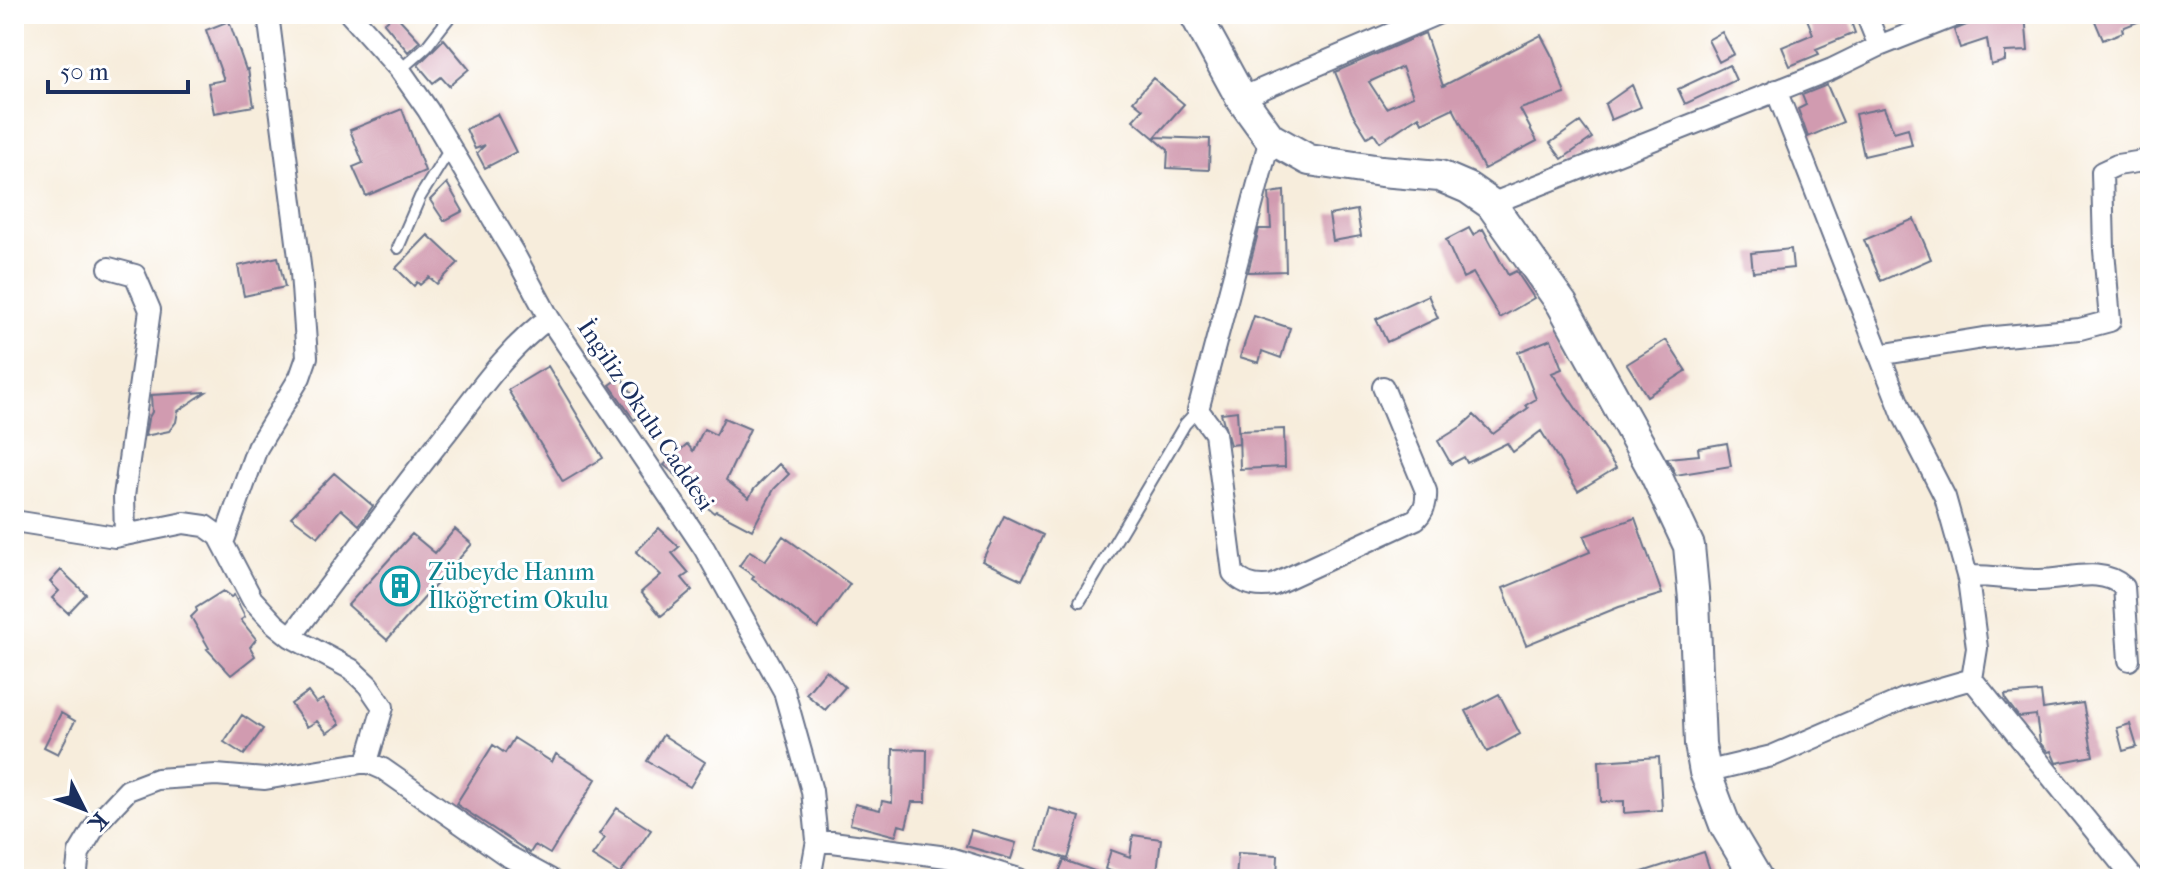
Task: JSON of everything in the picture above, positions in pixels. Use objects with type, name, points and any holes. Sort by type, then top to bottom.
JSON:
[{"type":"street","points":[[223,543],[257,448],[300,377],[307,357],[301,273],[268,14]]},
{"type":"street","name":"İngiliz Okulu Caddesi","points":[[350,14],[400,70],[428,110],[549,318],[704,548],[784,691],[812,791],[817,840],[810,879]]},
{"type":"street","points":[[1195,14],[1241,98],[1270,138],[1309,160],[1440,176],[1468,188],[1491,204],[1562,304],[1654,471],[1689,546],[1700,744],[1705,772],[1725,825],[1757,879]]},
{"type":"street","points":[[1241,98],[1437,14]]},
{"type":"street","points":[[1866,14],[1879,46]]},
{"type":"street","points":[[1491,204],[1832,69],[1879,46],[1960,14]]},
{"type":"street","points":[[1776,90],[1903,415],[1945,497],[1967,576],[1977,648],[1972,679],[2134,879]]},
{"type":"street","points":[[1270,138],[1198,410],[1215,433],[1233,573],[1247,584],[1264,587],[1282,581],[1416,519],[1424,509],[1426,491],[1383,387]]},
{"type":"street","points":[[1879,355],[1983,338],[2080,329],[2110,321],[2102,172],[2117,165],[2150,160]]},
{"type":"street","points":[[109,268],[135,275],[150,310],[124,496],[125,535]]},
{"type":"street","points":[[291,637],[398,493],[504,359],[530,332],[549,318]]},
{"type":"street","points":[[14,521],[115,537],[184,523],[205,526],[219,536],[252,599],[291,637],[351,669],[368,685],[383,707],[367,762]]},
{"type":"street","points":[[1967,576],[2041,580],[2086,574],[2117,580],[2124,587],[2129,660]]},
{"type":"street","points":[[1705,772],[1772,756],[1906,698],[1972,679]]},
{"type":"street","points":[[76,879],[79,853],[91,833],[128,790],[157,779],[216,775],[265,779],[367,762],[383,769],[506,855],[550,879]]},
{"type":"street","points":[[817,840],[947,857],[1019,879]]},
{"type":"lane","points":[[400,70],[427,46],[452,14]]},
{"type":"lane","points":[[398,248],[420,197],[450,149]]},
{"type":"lane","points":[[1080,601],[1185,424],[1198,410]]},
{"type":"building","points":[[395,14],[420,41],[408,52],[384,23]]},
{"type":"building","points":[[1805,14],[1848,14],[1855,33],[1816,49],[1819,54],[1790,66],[1782,47],[1813,34]]},
{"type":"building","points":[[1994,14],[2025,14],[2028,51],[2005,52],[2005,61],[1991,65],[1987,39],[1960,48],[1954,30]]},
{"type":"building","points":[[2092,14],[2150,14],[2150,17],[2122,28],[2123,32],[2103,40]]},
{"type":"building","points":[[229,21],[248,69],[254,106],[214,113],[208,83],[224,80],[206,30]]},
{"type":"building","points":[[1722,32],[1734,54],[1719,62],[1708,40]]},
{"type":"building","points":[[1425,33],[1443,86],[1541,35],[1553,58],[1565,94],[1520,109],[1537,141],[1484,169],[1453,108],[1422,123],[1419,116],[1380,142],[1374,133],[1367,137],[1352,113],[1335,72]],"holes":[[[1402,67],[1413,96],[1386,108],[1369,82]]]},
{"type":"building","points":[[444,39],[469,69],[449,86],[441,77],[433,83],[418,65]]},
{"type":"building","points":[[1729,65],[1736,80],[1685,104],[1678,89]]},
{"type":"building","points":[[1153,78],[1184,104],[1155,137],[1210,139],[1209,170],[1167,168],[1168,150],[1133,120],[1143,109],[1133,101]]},
{"type":"building","points":[[1632,85],[1641,107],[1611,120],[1605,104]]},
{"type":"building","points":[[1827,85],[1843,122],[1808,137],[1798,109],[1806,105],[1802,95]]},
{"type":"building","points":[[1884,108],[1894,132],[1908,128],[1912,145],[1864,156],[1855,114]]},
{"type":"building","points":[[402,109],[425,171],[366,196],[353,167],[363,163],[350,130]]},
{"type":"building","points":[[497,114],[516,152],[485,168],[477,153],[485,145],[475,149],[466,129]]},
{"type":"building","points":[[1580,122],[1592,138],[1562,159],[1550,143]]},
{"type":"building","points":[[447,183],[463,211],[444,221],[430,200]]},
{"type":"building","points":[[1284,191],[1286,271],[1248,272],[1259,229],[1271,229],[1269,193]]},
{"type":"building","points":[[1357,210],[1361,236],[1333,241],[1329,215]]},
{"type":"building","points":[[1914,219],[1931,259],[1881,281],[1864,240]]},
{"type":"building","points":[[1469,228],[1473,235],[1483,229],[1508,275],[1516,271],[1534,298],[1500,318],[1473,273],[1463,278],[1446,240]]},
{"type":"building","points":[[428,235],[458,263],[437,284],[429,277],[414,286],[396,268]]},
{"type":"building","points":[[1791,249],[1793,268],[1753,272],[1751,253]]},
{"type":"building","points":[[278,257],[285,287],[244,296],[238,266]]},
{"type":"building","points":[[1428,295],[1438,318],[1387,342],[1376,319]]},
{"type":"building","points":[[1254,316],[1290,328],[1281,358],[1262,351],[1259,363],[1240,357]]},
{"type":"building","points":[[1551,339],[1562,369],[1552,373],[1616,468],[1578,491],[1541,431],[1513,452],[1507,443],[1467,463],[1464,457],[1451,464],[1438,441],[1474,415],[1493,434],[1536,399],[1518,352]]},
{"type":"building","points":[[1666,340],[1686,371],[1647,396],[1627,364]]},
{"type":"building","points":[[548,366],[603,458],[563,482],[508,390]]},
{"type":"building","points":[[621,377],[645,412],[634,420],[610,385]]},
{"type":"building","points":[[206,392],[178,411],[176,422],[169,431],[145,436],[152,412],[151,395]]},
{"type":"building","points":[[1237,411],[1239,444],[1230,445],[1221,413]]},
{"type":"building","points":[[724,418],[750,429],[726,480],[749,498],[779,464],[789,474],[774,489],[752,530],[716,511],[714,513],[697,499],[700,496],[664,465],[687,444],[693,451],[704,429],[716,435]]},
{"type":"building","points":[[1284,429],[1285,467],[1240,469],[1239,431]]},
{"type":"building","points":[[1727,443],[1731,466],[1676,475],[1667,458],[1699,455],[1698,448]]},
{"type":"building","points":[[334,473],[373,506],[359,525],[341,509],[318,537],[291,517]]},
{"type":"building","points":[[1004,516],[1043,535],[1022,580],[982,561]]},
{"type":"building","points":[[1635,518],[1662,594],[1619,607],[1526,645],[1503,588],[1590,552],[1584,536]]},
{"type":"building","points":[[659,528],[679,547],[672,553],[689,573],[682,578],[692,590],[661,616],[641,592],[661,575],[636,552]]},
{"type":"building","name":"Zübeyde Hanım İlköğretim Okulu","points":[[455,529],[472,544],[387,640],[348,605],[412,534],[435,553]]},
{"type":"building","points":[[783,536],[850,584],[818,628],[739,566],[750,551],[765,561]]},
{"type":"building","points":[[61,570],[86,594],[68,613],[52,598],[59,591],[50,582]]},
{"type":"building","points":[[223,591],[231,597],[234,595],[245,617],[241,620],[256,639],[250,647],[255,656],[231,675],[207,649],[191,617],[196,608]]},
{"type":"building","points":[[826,670],[845,687],[825,710],[806,694]]},
{"type":"building","points":[[308,692],[316,703],[323,699],[340,724],[327,733],[317,721],[307,727],[291,704]]},
{"type":"building","points":[[2041,692],[2043,709],[2083,703],[2093,756],[2056,763],[2051,751],[2048,752],[2040,743],[2036,715],[2019,717],[2005,695]]},
{"type":"building","points":[[1499,694],[1520,734],[1487,752],[1466,711]]},
{"type":"building","points":[[61,713],[75,721],[58,754],[44,747]]},
{"type":"building","points":[[242,715],[263,729],[244,755],[224,742]]},
{"type":"building","points":[[2130,724],[2137,747],[2123,751],[2117,728]]},
{"type":"building","points":[[663,735],[705,762],[690,787],[647,761]]},
{"type":"building","points":[[514,738],[552,762],[556,754],[596,779],[550,854],[535,845],[530,853],[456,804],[493,745],[505,753]]},
{"type":"building","points":[[893,749],[927,750],[926,802],[912,802],[906,827],[899,825],[896,836],[850,824],[855,804],[880,810],[882,801],[892,803]]},
{"type":"building","points":[[1659,757],[1662,810],[1624,813],[1624,801],[1601,802],[1599,761]]},
{"type":"building","points":[[617,808],[651,830],[620,874],[592,856],[605,838],[599,834]]},
{"type":"building","points":[[1049,808],[1080,817],[1068,859],[1037,849]]},
{"type":"building","points":[[971,830],[1016,843],[1011,859],[966,846]]},
{"type":"building","points":[[1133,835],[1161,839],[1156,879],[1132,879],[1105,869],[1111,850],[1130,857]]},
{"type":"building","points":[[1704,852],[1713,879],[1630,879],[1630,876]]},
{"type":"building","points":[[1238,853],[1278,855],[1277,879],[1236,879]]},
{"type":"building","points":[[1064,860],[1111,877],[1111,879],[1056,879]]},
{"type":"place","name":"Zübeyde Hanım İlköğretim Okulu","points":[[400,586]]}]
